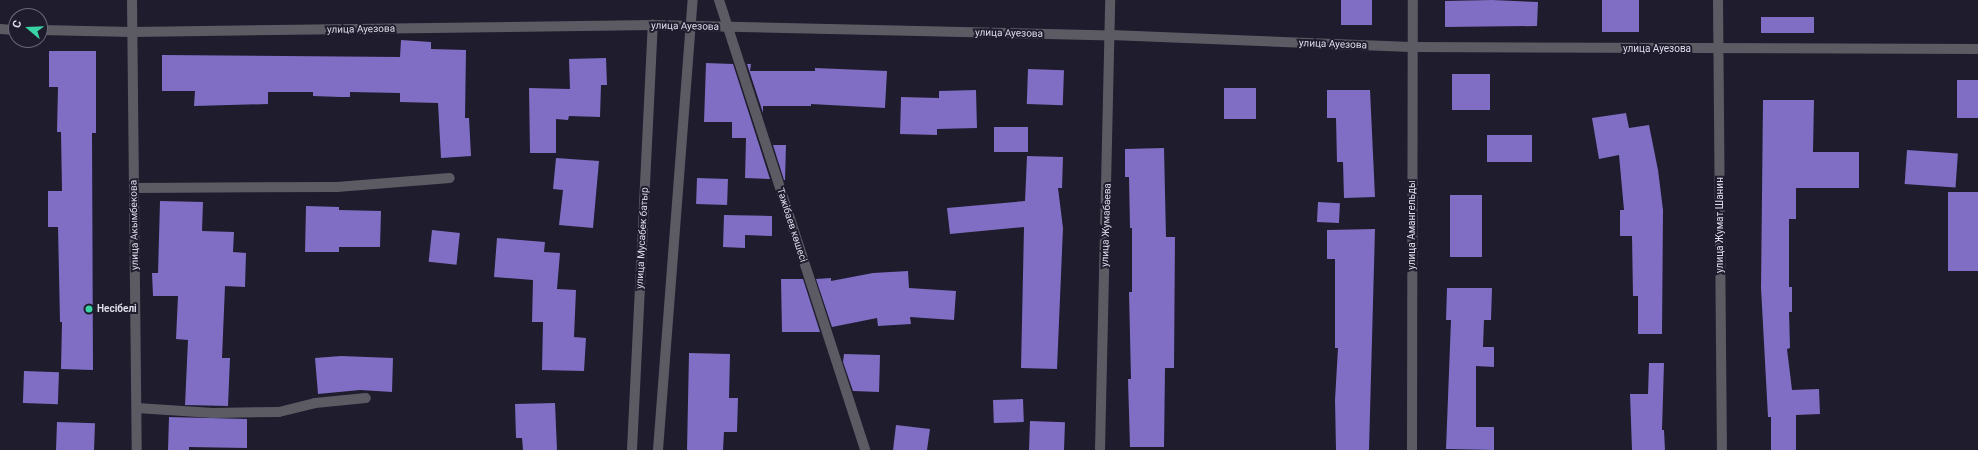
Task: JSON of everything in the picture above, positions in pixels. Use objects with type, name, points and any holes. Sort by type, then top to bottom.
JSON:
[{"type":"street","name":"улица Акымбекова","points":[[132,0],[137,450]]},
{"type":"street","points":[[658,450],[693,0]]},
{"type":"street","name":"Тәжібаев көшесі","points":[[719,0],[865,450]]},
{"type":"street","name":"улица Жумабаева","points":[[1100,450],[1111,35],[1110,0]]},
{"type":"street","name":"улица Амангельды","points":[[1412,450],[1411,48],[1413,0]]},
{"type":"street","name":"улица Жумат Шанин","points":[[1718,0],[1722,450]]},
{"type":"street","name":"улица Ауезова","points":[[48,30],[132,32],[653,25],[1111,35],[1411,48],[1978,50]]},
{"type":"street","name":"улица Мусабек батыр","points":[[632,450],[653,25]]},
{"type":"street","points":[[134,188],[337,187],[450,178]]},
{"type":"street","points":[[137,408],[213,413],[279,412],[315,403],[366,398]]},
{"type":"building","points":[[1341,0],[1372,0],[1372,25],[1341,25]]},
{"type":"building","points":[[1492,0],[1538,2],[1537,26],[1445,27],[1445,1]]},
{"type":"building","points":[[1602,0],[1639,0],[1639,32],[1602,32]]},
{"type":"building","points":[[1761,17],[1814,17],[1814,33],[1761,33]]},
{"type":"building","points":[[401,40],[431,42],[431,49],[466,50],[465,118],[469,118],[471,156],[441,158],[438,103],[400,102],[400,93],[350,92],[350,97],[340,97],[313,96],[313,92],[268,92],[268,104],[194,106],[195,91],[162,91],[162,55],[400,57]]},
{"type":"building","points":[[49,51],[96,51],[96,133],[92,133],[93,370],[61,369],[62,322],[60,322],[58,227],[48,227],[48,191],[62,191],[61,132],[57,132],[58,87],[49,87]]},
{"type":"building","points":[[606,58],[607,85],[601,85],[600,117],[569,116],[568,120],[556,119],[556,153],[530,153],[529,88],[570,89],[569,59]]},
{"type":"building","points":[[706,63],[733,64],[770,179],[745,178],[746,138],[732,138],[732,122],[704,122]]},
{"type":"building","points":[[747,64],[751,64],[750,71],[815,71],[815,68],[887,71],[885,108],[811,104],[811,106],[763,106],[763,113]]},
{"type":"building","points":[[1028,69],[1064,70],[1063,105],[1027,104]]},
{"type":"building","points":[[1452,74],[1490,74],[1490,110],[1452,110]]},
{"type":"building","points":[[1957,80],[1978,80],[1978,118],[1957,118]]},
{"type":"building","points":[[1224,88],[1256,88],[1256,119],[1224,119]]},
{"type":"building","points":[[976,90],[977,128],[937,129],[937,135],[900,134],[901,97],[939,98],[939,91]]},
{"type":"building","points":[[1327,90],[1370,90],[1375,197],[1344,198],[1343,162],[1337,162],[1336,118],[1327,118]]},
{"type":"building","points":[[1763,100],[1814,100],[1813,152],[1859,152],[1859,188],[1796,188],[1796,219],[1789,219],[1789,287],[1792,287],[1792,312],[1789,312],[1790,348],[1787,349],[1792,390],[1819,389],[1820,414],[1796,415],[1796,450],[1771,450],[1771,417],[1768,417],[1761,288]]},
{"type":"building","points":[[1626,113],[1629,128],[1649,125],[1658,170],[1663,210],[1662,334],[1638,334],[1638,296],[1633,296],[1632,236],[1620,236],[1620,210],[1624,210],[1619,155],[1599,159],[1592,118]]},
{"type":"building","points":[[994,127],[1028,127],[1028,152],[994,152]]},
{"type":"building","points":[[1487,135],[1532,135],[1532,162],[1487,162]]},
{"type":"building","points":[[773,145],[786,145],[785,180],[784,180]]},
{"type":"building","points":[[1164,148],[1166,237],[1175,237],[1174,368],[1165,368],[1164,447],[1130,447],[1128,379],[1131,379],[1129,292],[1132,292],[1132,228],[1130,228],[1129,177],[1125,177],[1125,149]]},
{"type":"building","points":[[1907,150],[1958,154],[1956,187],[1905,184]]},
{"type":"building","points":[[1027,156],[1063,157],[1062,188],[1058,188],[1063,228],[1057,369],[1021,368],[1024,227],[950,234],[947,208],[1025,201]]},
{"type":"building","points":[[556,158],[599,161],[593,228],[559,225],[563,190],[553,189]]},
{"type":"building","points":[[697,178],[728,179],[727,205],[696,204]]},
{"type":"building","points":[[1948,192],[1978,192],[1978,271],[1948,271]]},
{"type":"building","points":[[1450,195],[1482,195],[1482,257],[1450,257]]},
{"type":"building","points":[[160,201],[203,202],[202,231],[234,232],[233,252],[246,253],[245,287],[225,286],[222,358],[230,358],[228,406],[185,405],[188,340],[176,339],[178,296],[153,296],[152,273],[158,273]]},
{"type":"building","points":[[1318,202],[1340,203],[1339,223],[1317,222]]},
{"type":"building","points":[[306,206],[339,207],[339,210],[381,211],[380,247],[339,247],[339,252],[305,252]]},
{"type":"building","points":[[724,215],[772,216],[772,236],[745,235],[745,248],[723,247]]},
{"type":"building","points":[[1375,229],[1369,450],[1336,450],[1335,400],[1338,348],[1335,348],[1335,259],[1327,259],[1327,230]]},
{"type":"building","points":[[432,230],[460,233],[457,265],[429,262]]},
{"type":"building","points":[[497,238],[545,242],[544,252],[560,253],[557,289],[576,290],[574,337],[586,338],[584,371],[542,370],[543,322],[532,322],[533,280],[494,277]]},
{"type":"building","points":[[908,271],[909,288],[956,291],[954,320],[910,317],[911,324],[878,326],[877,318],[832,327],[816,279],[831,278],[831,281],[873,273]]},
{"type":"building","points":[[781,279],[803,279],[820,332],[782,332]]},
{"type":"building","points":[[1447,288],[1492,288],[1491,320],[1484,320],[1483,347],[1494,347],[1494,367],[1476,366],[1476,427],[1494,427],[1494,450],[1446,449],[1451,320],[1446,320]]},
{"type":"building","points":[[689,353],[730,354],[729,398],[738,398],[737,432],[724,432],[723,450],[687,450]]},
{"type":"building","points":[[844,354],[880,355],[879,392],[853,391],[843,362]]},
{"type":"building","points":[[341,356],[393,358],[392,392],[360,390],[318,394],[315,358]]},
{"type":"building","points":[[1649,363],[1664,363],[1662,430],[1664,430],[1665,450],[1632,450],[1630,394],[1648,394]]},
{"type":"building","points":[[24,371],[59,372],[58,404],[23,403]]},
{"type":"building","points":[[1023,399],[1024,422],[994,423],[993,400]]},
{"type":"building","points":[[555,403],[557,450],[523,450],[522,438],[516,438],[515,404]]},
{"type":"building","points":[[169,417],[247,419],[247,448],[189,447],[189,450],[168,450]]},
{"type":"building","points":[[1030,421],[1065,422],[1064,450],[1029,450]]},
{"type":"building","points":[[57,422],[95,423],[94,450],[56,450]]},
{"type":"building","points":[[896,425],[930,429],[927,450],[893,450]]},
{"type":"place","name":"Несібелі","points":[[89,309]]}]
